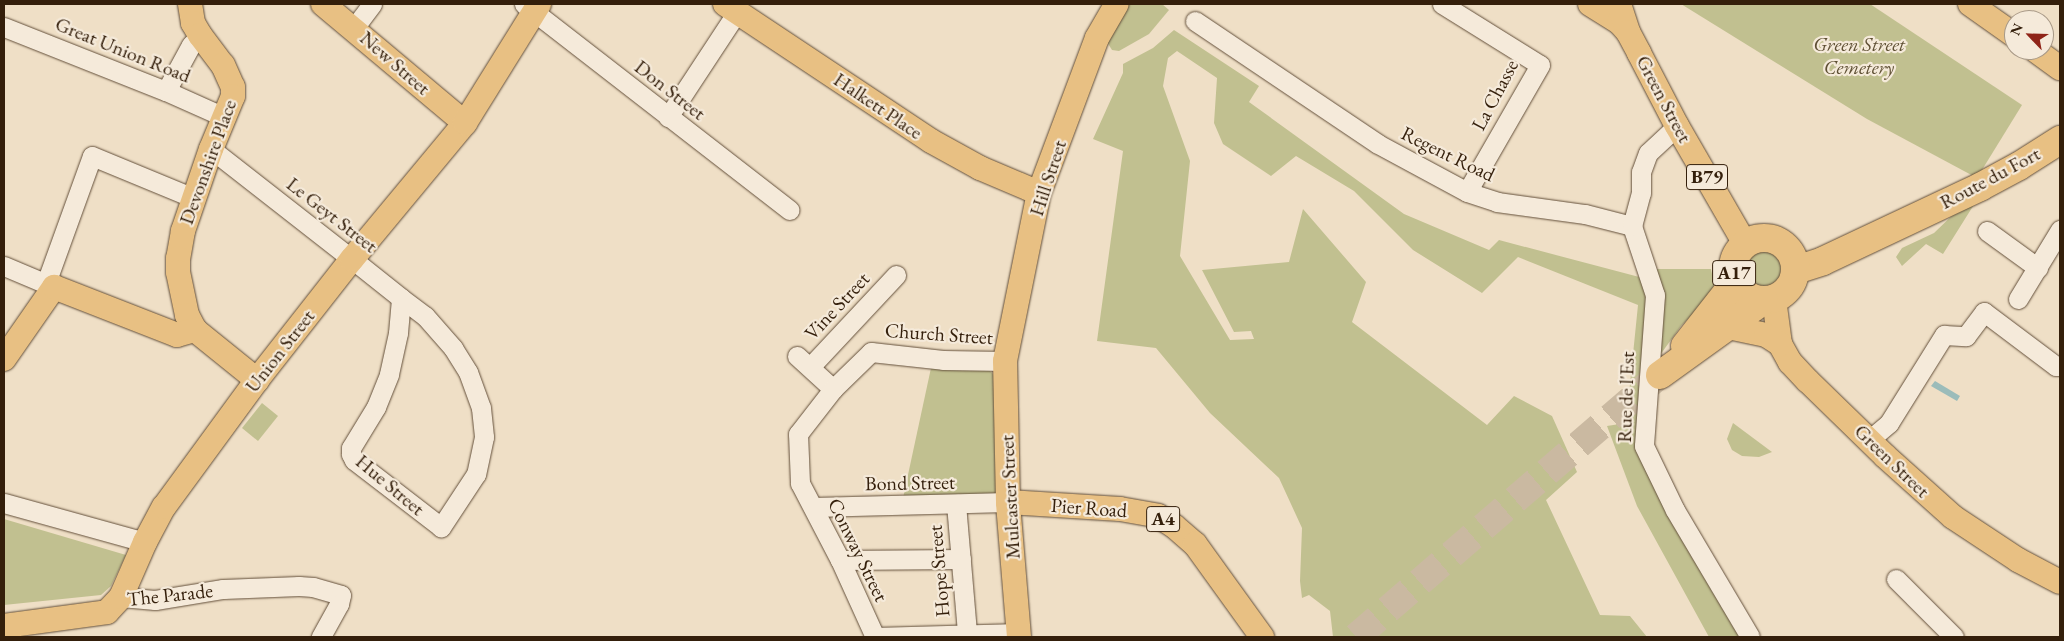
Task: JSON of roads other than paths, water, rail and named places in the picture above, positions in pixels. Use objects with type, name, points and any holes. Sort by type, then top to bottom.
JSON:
[{"type":"highway","name":"Route du Fort","points":[[1792,260],[1823,261],[1988,183],[2060,140]]},
{"type":"highway","name":"A17","points":[[1736,281],[1694,336],[1660,376],[1728,326],[1790,287],[1792,260],[1780,242],[1770,238],[1760,238],[1746,244],[1734,263],[1736,281],[1745,294],[1769,299]]},
{"type":"main road","name":"Devonshire Place","points":[[190,4],[193,23],[223,65],[234,87],[233,96],[211,150],[183,231],[178,258],[178,272],[187,316],[195,330]]},
{"type":"main road","name":"New Street","points":[[324,4],[465,123]]},
{"type":"main road","name":"Hill Street","points":[[1004,361],[1039,193],[1097,38],[1117,4]]},
{"type":"main road","name":"B79","points":[[1594,4],[1619,22],[1628,32]]},
{"type":"main road","name":"Green Street","points":[[1619,4],[1628,32],[1678,126],[1746,244]]},
{"type":"main road","points":[[1970,4],[2004,28]]},
{"type":"main road","name":"Union Street","points":[[121,596],[144,542],[164,507],[257,380],[352,259],[465,123],[532,6]]},
{"type":"main road","name":"Halkett Place","points":[[731,8],[931,141],[980,168],[1039,193]]},
{"type":"main road","points":[[2048,60],[2060,68]]},
{"type":"main road","points":[[4,358],[50,285],[177,335],[195,330],[257,380]]},
{"type":"main road","name":"Green Street","points":[[1769,299],[1780,344],[1790,362],[1869,440],[1953,517],[2018,560],[2060,582]]},
{"type":"main road","points":[[1728,326],[1766,336],[1780,344]]},
{"type":"main road","name":"Mulcaster Street","points":[[1004,361],[1008,502],[1019,635]]},
{"type":"main road","name":"Pier Road","points":[[1008,502],[1120,510],[1158,516],[1174,526],[1195,544],[1262,637]]},
{"type":"main road","name":"The Parade","points":[[4,626],[107,612],[121,596]]},
{"type":"street","points":[[354,28],[372,4]]},
{"type":"street","name":"La Chasse","points":[[1442,4],[1540,65],[1467,192]]},
{"type":"street","name":"Don Street","points":[[532,6],[668,117],[790,210]]},
{"type":"street","points":[[668,117],[731,8]]},
{"type":"street","name":"Regent Road","points":[[1195,21],[1378,144],[1467,192],[1497,202],[1585,214],[1632,226]]},
{"type":"street","name":"Great Union Road","points":[[4,27],[166,91],[224,117]]},
{"type":"street","points":[[166,91],[191,45],[200,35]]},
{"type":"street","points":[[1632,226],[1641,193],[1642,172],[1648,153],[1678,126]]},
{"type":"street","name":"Le Geyt Street","points":[[211,150],[425,316],[453,348],[468,372],[481,408],[484,437],[476,474],[441,526]]},
{"type":"street","points":[[4,266],[50,285],[92,156],[194,198]]},
{"type":"street","name":"Rue de l'Est","points":[[1632,226],[1648,271],[1654,295],[1644,446],[1675,510],[1750,637]]},
{"type":"street","points":[[2018,299],[2060,230]]},
{"type":"street","points":[[1987,231],[2038,268]]},
{"type":"street","name":"Vine Street","points":[[833,389],[804,362],[896,275]]},
{"type":"street","name":"Hue Street","points":[[401,298],[398,333],[389,374],[376,407],[351,448],[354,460],[441,526]]},
{"type":"street","points":[[1869,440],[1889,423],[1944,335],[1966,336],[1984,312],[2056,366],[2060,366]]},
{"type":"street","name":"Church Street","points":[[833,389],[871,352],[943,360],[1004,361]]},
{"type":"street","name":"Conway Street","points":[[833,389],[798,434],[800,483],[840,560],[875,637]]},
{"type":"street","name":"Bond Street","points":[[813,507],[1008,502]]},
{"type":"street","points":[[4,503],[144,542]]},
{"type":"street","name":"Hope Street","points":[[956,504],[967,633]]},
{"type":"street","points":[[840,560],[961,560]]},
{"type":"street","points":[[1896,579],[1954,637]]},
{"type":"street","name":"The Parade","points":[[121,596],[154,600],[223,589],[313,587],[341,595],[340,604],[321,637]]},
{"type":"street","points":[[875,637],[967,633],[1019,635]]},
{"type":"water","points":[[1935,381],[1960,396],[1957,401],[1931,386]]},
{"type":"tunnel","points":[[1356,637],[1660,375]]},
{"type":"park label","name":"Green Street Cemetery","points":[[1859,56]]}]
